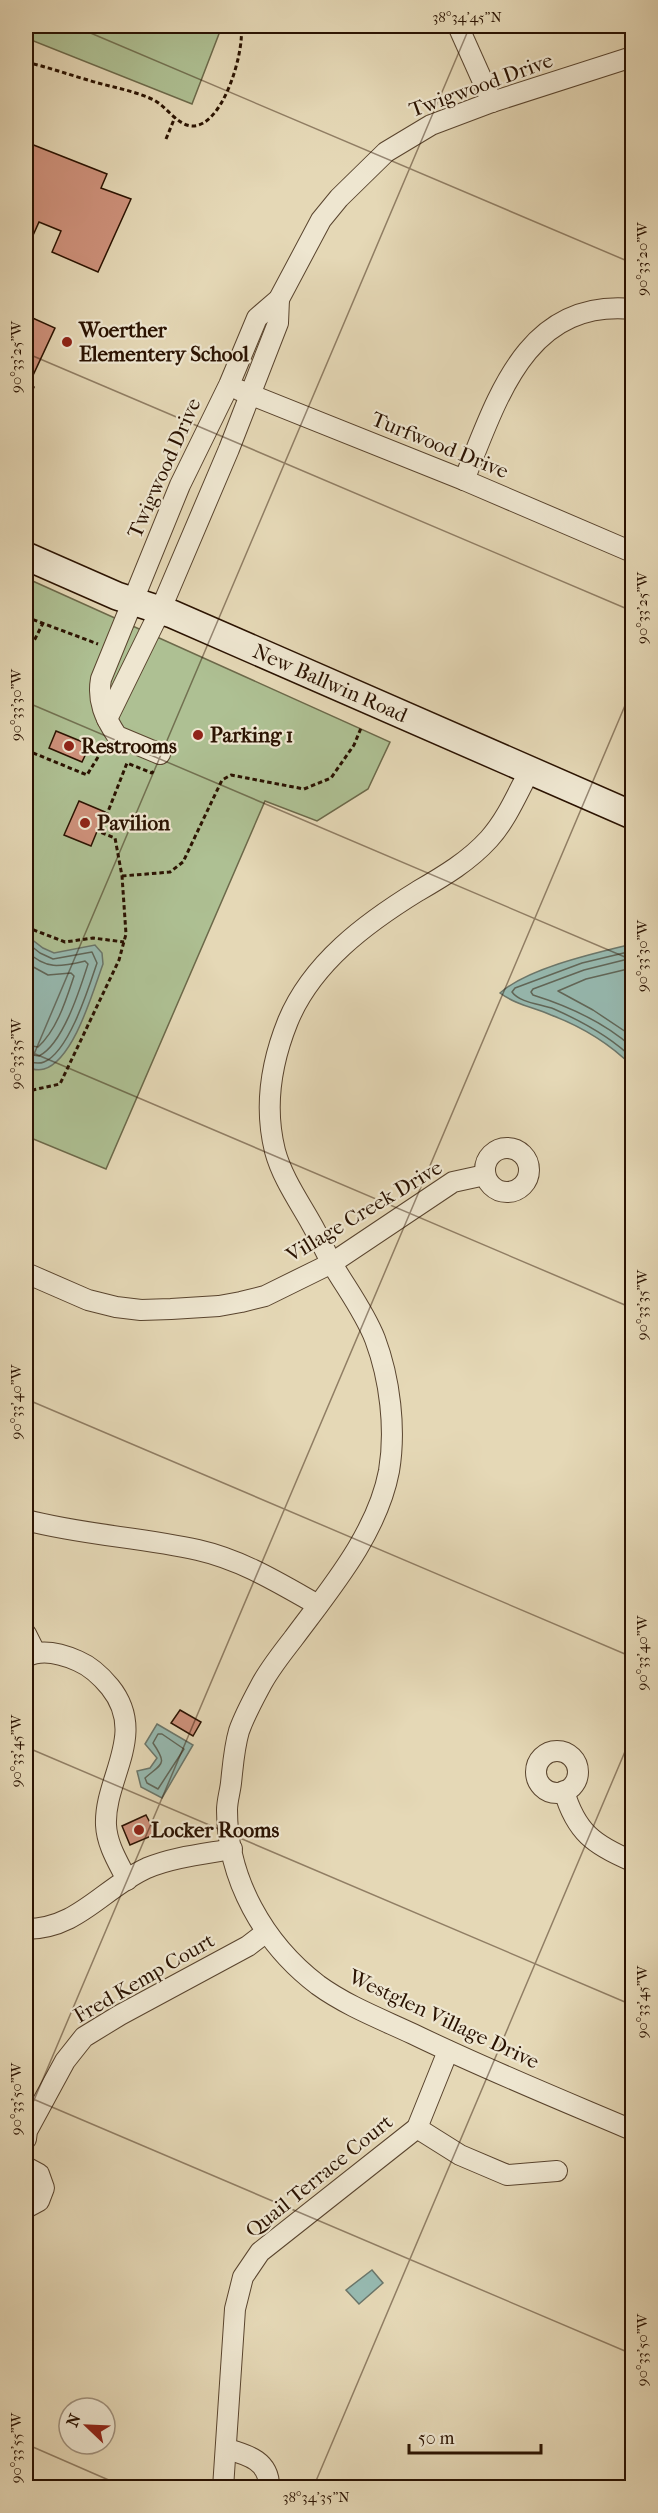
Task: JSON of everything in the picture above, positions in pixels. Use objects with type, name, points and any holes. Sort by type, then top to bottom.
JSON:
[{"type":"main road","name":"New Ballwin Road","points":[[26,556],[117,596],[132,599],[172,614],[633,815]]},
{"type":"street","points":[[458,26],[492,102]]},
{"type":"street","name":"Twigwood Drive","points":[[107,719],[100,704],[101,679],[180,485],[229,385],[258,318],[279,299],[321,220],[363,173],[406,139],[431,126],[492,102],[633,57]]},
{"type":"street","name":"Twigwood Drive","points":[[107,719],[160,611],[250,395],[278,322],[279,299]]},
{"type":"street","points":[[464,480],[502,388],[530,348],[551,329],[570,318],[594,309],[633,309]]},
{"type":"street","name":"Turfwood Drive","points":[[229,385],[464,480],[633,552]]},
{"type":"street","points":[[107,719],[117,736],[160,754]]},
{"type":"street","name":"Westglen Village Drive","points":[[530,770],[505,818],[488,840],[444,877],[382,915],[341,947],[317,973],[289,1019],[272,1074],[268,1098],[276,1154],[285,1176],[332,1263],[364,1316],[376,1342],[391,1412],[391,1446],[388,1473],[369,1527],[318,1605],[265,1677],[241,1726],[233,1752],[227,1810],[232,1849],[250,1903],[265,1933],[280,1950],[320,1986],[348,2003],[448,2052],[633,2130]]},
{"type":"street","name":"Village Creek Drive","points":[[26,1273],[87,1300],[141,1310],[219,1306],[266,1296],[332,1263],[453,1182],[485,1175]]},
{"type":"street","points":[[26,1520],[50,1527],[196,1550],[225,1558],[256,1570],[318,1605]]},
{"type":"street","points":[[26,1634],[30,1654],[63,1655],[88,1665],[104,1679],[120,1703],[125,1729],[125,1745],[107,1810],[106,1827],[108,1843],[127,1880]]},
{"type":"street","points":[[564,1791],[572,1817],[585,1833],[603,1847],[633,1861]]},
{"type":"street","points":[[26,1929],[52,1926],[74,1917],[127,1880],[160,1863],[232,1849]]},
{"type":"street","name":"Fred Kemp Court","points":[[26,2139],[27,2131],[64,2061],[84,2037],[248,1946],[265,1933]]},
{"type":"street","name":"Quail Terrace Court","points":[[223,2487],[235,2309],[243,2277],[260,2252],[417,2128],[448,2052]]},
{"type":"street","points":[[417,2128],[460,2155],[507,2175],[557,2171]]},
{"type":"street","points":[[26,2167],[39,2174],[44,2187],[39,2201],[26,2208]]},
{"type":"street","points":[[226,2449],[251,2456],[259,2462],[267,2470],[268,2487]]},
{"type":"path","points":[[26,62],[128,90],[156,101],[182,123],[192,126],[204,123],[218,106],[231,83],[241,54],[242,26]]},
{"type":"path","points":[[166,139],[175,117]]},
{"type":"path","points":[[26,617],[102,646]]},
{"type":"path","points":[[26,652],[43,622]]},
{"type":"path","points":[[122,876],[170,872],[183,862],[222,780],[231,775],[304,789],[331,778],[354,745],[361,728]]},
{"type":"path","points":[[26,750],[87,775],[93,762],[108,742]]},
{"type":"path","points":[[26,1088],[28,1091],[60,1084],[118,960],[126,933],[122,876],[115,838],[100,832],[127,763],[152,773],[160,754]]},
{"type":"path","points":[[26,927],[65,942],[93,938],[124,942]]},
{"type":"green space","points":[[26,26],[222,26],[192,104],[26,38]]},
{"type":"green space","points":[[26,578],[390,742],[368,789],[317,821],[265,801],[106,1169],[26,1136]]},
{"type":"water","points":[[26,935],[54,953],[95,945],[102,953],[103,964],[88,1007],[73,1039],[55,1063],[41,1070],[26,1066]]},
{"type":"water","points":[[632,944],[632,1066],[614,1050],[584,1030],[500,993],[512,984],[544,969]]},
{"type":"water","points":[[157,1724],[193,1745],[162,1798],[141,1787],[137,1771],[150,1768],[157,1758],[145,1744]]},
{"type":"water","points":[[372,2270],[383,2283],[359,2304],[346,2290]]},
{"type":"building","points":[[26,142],[107,174],[101,188],[131,199],[98,272],[52,252],[61,231],[39,222],[26,251]]},
{"type":"building","points":[[26,315],[55,328],[29,384],[34,387],[26,406]]},
{"type":"building","name":"Restrooms","points":[[56,731],[90,745],[82,762],[49,748]]},
{"type":"building","name":"Pavilion","points":[[79,801],[105,812],[91,846],[64,835]]},
{"type":"building","points":[[180,1710],[201,1722],[193,1736],[171,1723]]},
{"type":"building","name":"Locker Rooms","points":[[146,1815],[156,1834],[130,1845],[122,1826]]},
{"type":"place","name":"Woerther Elementery School","points":[[67,342]]},
{"type":"place","name":"Parking 1","points":[[198,735]]},
{"type":"place","name":"Restrooms","points":[[69,746]]},
{"type":"place","name":"Pavilion","points":[[85,823]]},
{"type":"place","name":"Locker Rooms","points":[[139,1830]]}]
